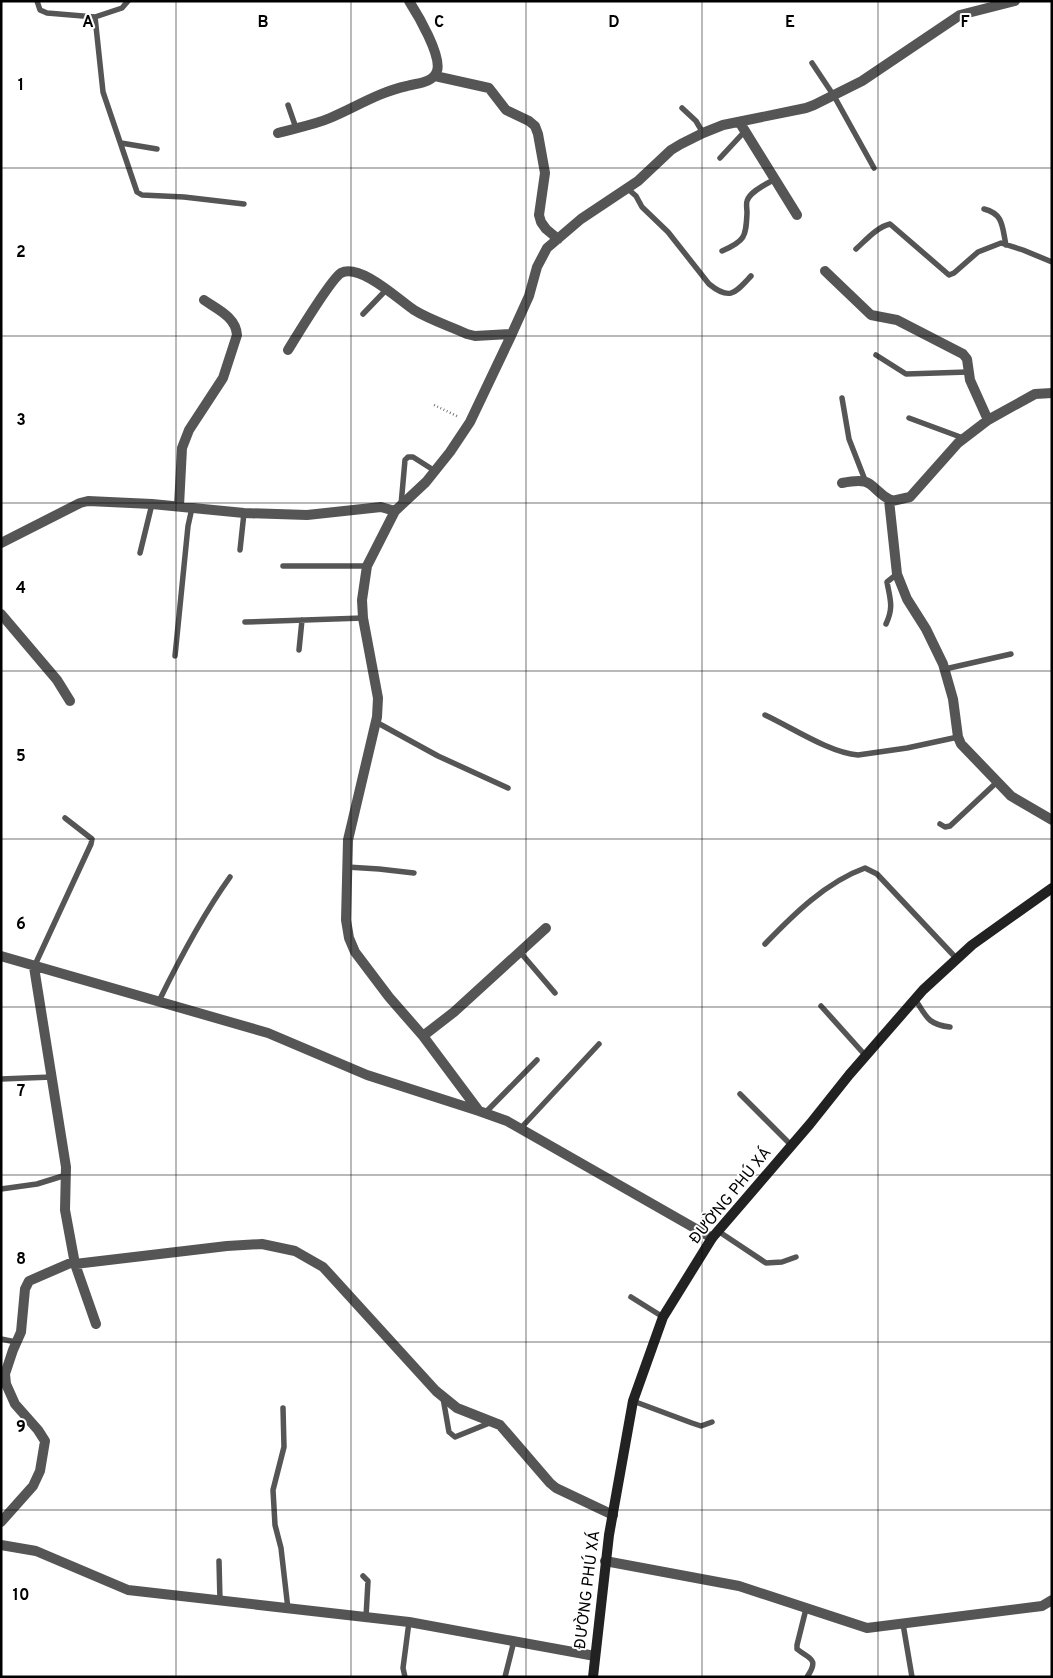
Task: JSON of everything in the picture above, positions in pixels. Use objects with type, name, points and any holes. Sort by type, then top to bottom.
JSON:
[{"type":"street","points":[[278,133],[331,118],[373,96],[394,88],[426,82],[435,76],[438,69],[434,51],[421,20],[409,1]]},
{"type":"street","points":[[482,1112],[423,1036],[389,997],[355,952],[349,938],[346,920],[348,840],[376,722],[378,698],[362,600],[367,566],[398,508],[426,482],[470,422],[529,296],[536,267],[547,248],[581,219],[628,189],[671,150],[703,133],[723,126],[742,127],[806,108],[862,81],[960,15],[1015,1]]},
{"type":"street","points":[[435,76],[489,88],[506,110],[534,126],[538,134],[545,173],[539,215],[546,229],[558,239]]},
{"type":"street","points":[[742,127],[797,215]]},
{"type":"street","points":[[288,350],[324,294],[340,274],[348,272],[360,274],[387,289],[414,310],[467,334],[475,336],[512,334]]},
{"type":"street","points":[[825,272],[871,315],[897,320],[963,354],[967,359],[968,372],[988,420]]},
{"type":"street","points":[[178,506],[182,448],[189,430],[223,378],[237,335],[237,328],[232,320],[204,300]]},
{"type":"street","points":[[842,483],[865,480],[892,502],[910,498],[963,438],[988,420],[1035,394],[1052,393]]},
{"type":"street","points":[[889,500],[897,574],[907,599],[926,628],[944,669],[953,699],[960,744],[1019,802],[1052,820]]},
{"type":"street","points":[[1,543],[80,503],[88,501],[178,506],[244,513],[307,515],[380,507],[398,508]]},
{"type":"street","points":[[1,614],[57,680],[70,702]]},
{"type":"street","name":"ĐƯỜNG PHÚ XÁ","points":[[593,1677],[605,1561],[633,1401],[664,1317],[715,1235],[915,999],[972,945],[1052,888]]},
{"type":"street","points":[[423,1036],[454,1012],[546,928]]},
{"type":"street","points":[[1,956],[268,1033],[367,1075],[482,1112],[520,1129],[715,1235]]},
{"type":"street","points":[[34,967],[66,1175],[65,1210],[75,1263],[96,1324]]},
{"type":"street","points":[[1,1522],[33,1486],[40,1471],[45,1442],[38,1430],[15,1404],[6,1384],[5,1374],[23,1325],[25,1289],[29,1281],[75,1263],[227,1246],[262,1244],[294,1251],[323,1267],[436,1391],[457,1408],[492,1422],[505,1430],[556,1488],[613,1515]]},
{"type":"street","points":[[1,1544],[36,1551],[128,1590],[409,1622],[595,1656]]},
{"type":"street","points":[[605,1561],[731,1584],[867,1628],[1042,1606],[1052,1600]]},
{"type":"lane","points":[[37,1],[40,10],[46,14],[95,17],[122,8],[128,1]]},
{"type":"lane","points":[[95,17],[103,92],[138,192],[142,195],[184,197],[244,204]]},
{"type":"lane","points":[[812,63],[834,96],[874,168]]},
{"type":"lane","points":[[288,105],[296,128]]},
{"type":"lane","points":[[682,108],[696,121],[703,133]]},
{"type":"lane","points":[[720,158],[742,127]]},
{"type":"lane","points":[[121,143],[157,149]]},
{"type":"lane","points":[[722,251],[741,241],[746,232],[747,201],[752,194],[775,179]]},
{"type":"lane","points":[[628,189],[636,196],[651,216],[668,232],[709,284],[716,290],[727,294],[734,293],[751,276]]},
{"type":"lane","points":[[984,209],[995,212],[1000,219],[1006,245]]},
{"type":"lane","points":[[856,248],[884,225],[890,224],[949,275],[978,252],[1001,243],[1052,262]]},
{"type":"lane","points":[[363,314],[387,289]]},
{"type":"lane","points":[[876,355],[906,374],[968,372]]},
{"type":"lane","points":[[842,398],[849,439],[865,480]]},
{"type":"lane","points":[[909,418],[963,438]]},
{"type":"lane","points":[[398,508],[405,460],[408,457],[413,457],[435,471]]},
{"type":"lane","points":[[140,553],[152,504]]},
{"type":"lane","points":[[175,656],[188,526],[192,508]]},
{"type":"lane","points":[[240,550],[244,513]]},
{"type":"lane","points":[[283,566],[367,566]]},
{"type":"lane","points":[[886,624],[892,605],[887,582],[897,574]]},
{"type":"lane","points":[[245,622],[364,618]]},
{"type":"lane","points":[[299,650],[302,620]]},
{"type":"lane","points":[[944,669],[1011,654]]},
{"type":"lane","points":[[765,714],[830,747],[858,756],[958,737]]},
{"type":"lane","points":[[376,722],[438,756],[508,788]]},
{"type":"lane","points":[[940,824],[945,827],[950,826],[997,782]]},
{"type":"lane","points":[[34,967],[91,844],[92,839],[88,835],[65,818]]},
{"type":"lane","points":[[347,867],[379,868],[414,873]]},
{"type":"lane","points":[[765,944],[790,918],[816,897],[854,872],[865,868],[877,874],[957,959]]},
{"type":"lane","points":[[159,1001],[182,955],[215,898],[230,877]]},
{"type":"lane","points":[[520,952],[555,993]]},
{"type":"lane","points":[[915,999],[929,1021],[938,1026],[950,1027]]},
{"type":"lane","points":[[821,1006],[865,1056]]},
{"type":"lane","points":[[520,1129],[599,1044]]},
{"type":"lane","points":[[482,1112],[537,1060]]},
{"type":"lane","points":[[1,1079],[52,1077]]},
{"type":"lane","points":[[740,1094],[791,1145]]},
{"type":"lane","points":[[1,1189],[37,1184],[66,1175]]},
{"type":"lane","points":[[715,1235],[766,1263],[782,1262],[796,1257]]},
{"type":"lane","points":[[631,1297],[664,1317]]},
{"type":"lane","points":[[1,1339],[16,1342]]},
{"type":"lane","points":[[443,1396],[449,1432],[455,1437],[492,1422]]},
{"type":"lane","points":[[633,1401],[692,1424],[701,1426],[712,1422]]},
{"type":"lane","points":[[283,1408],[284,1447],[273,1490],[275,1524],[281,1548],[288,1609]]},
{"type":"lane","points":[[219,1561],[220,1601]]},
{"type":"lane","points":[[363,1576],[368,1581],[366,1618]]},
{"type":"lane","points":[[806,1609],[797,1649],[810,1656],[812,1660],[812,1669],[807,1677]]},
{"type":"lane","points":[[405,1677],[403,1668],[409,1622]]},
{"type":"lane","points":[[903,1624],[912,1677]]},
{"type":"lane","points":[[505,1677],[514,1641]]},
{"type":"path","points":[[434,405],[470,422]]}]
